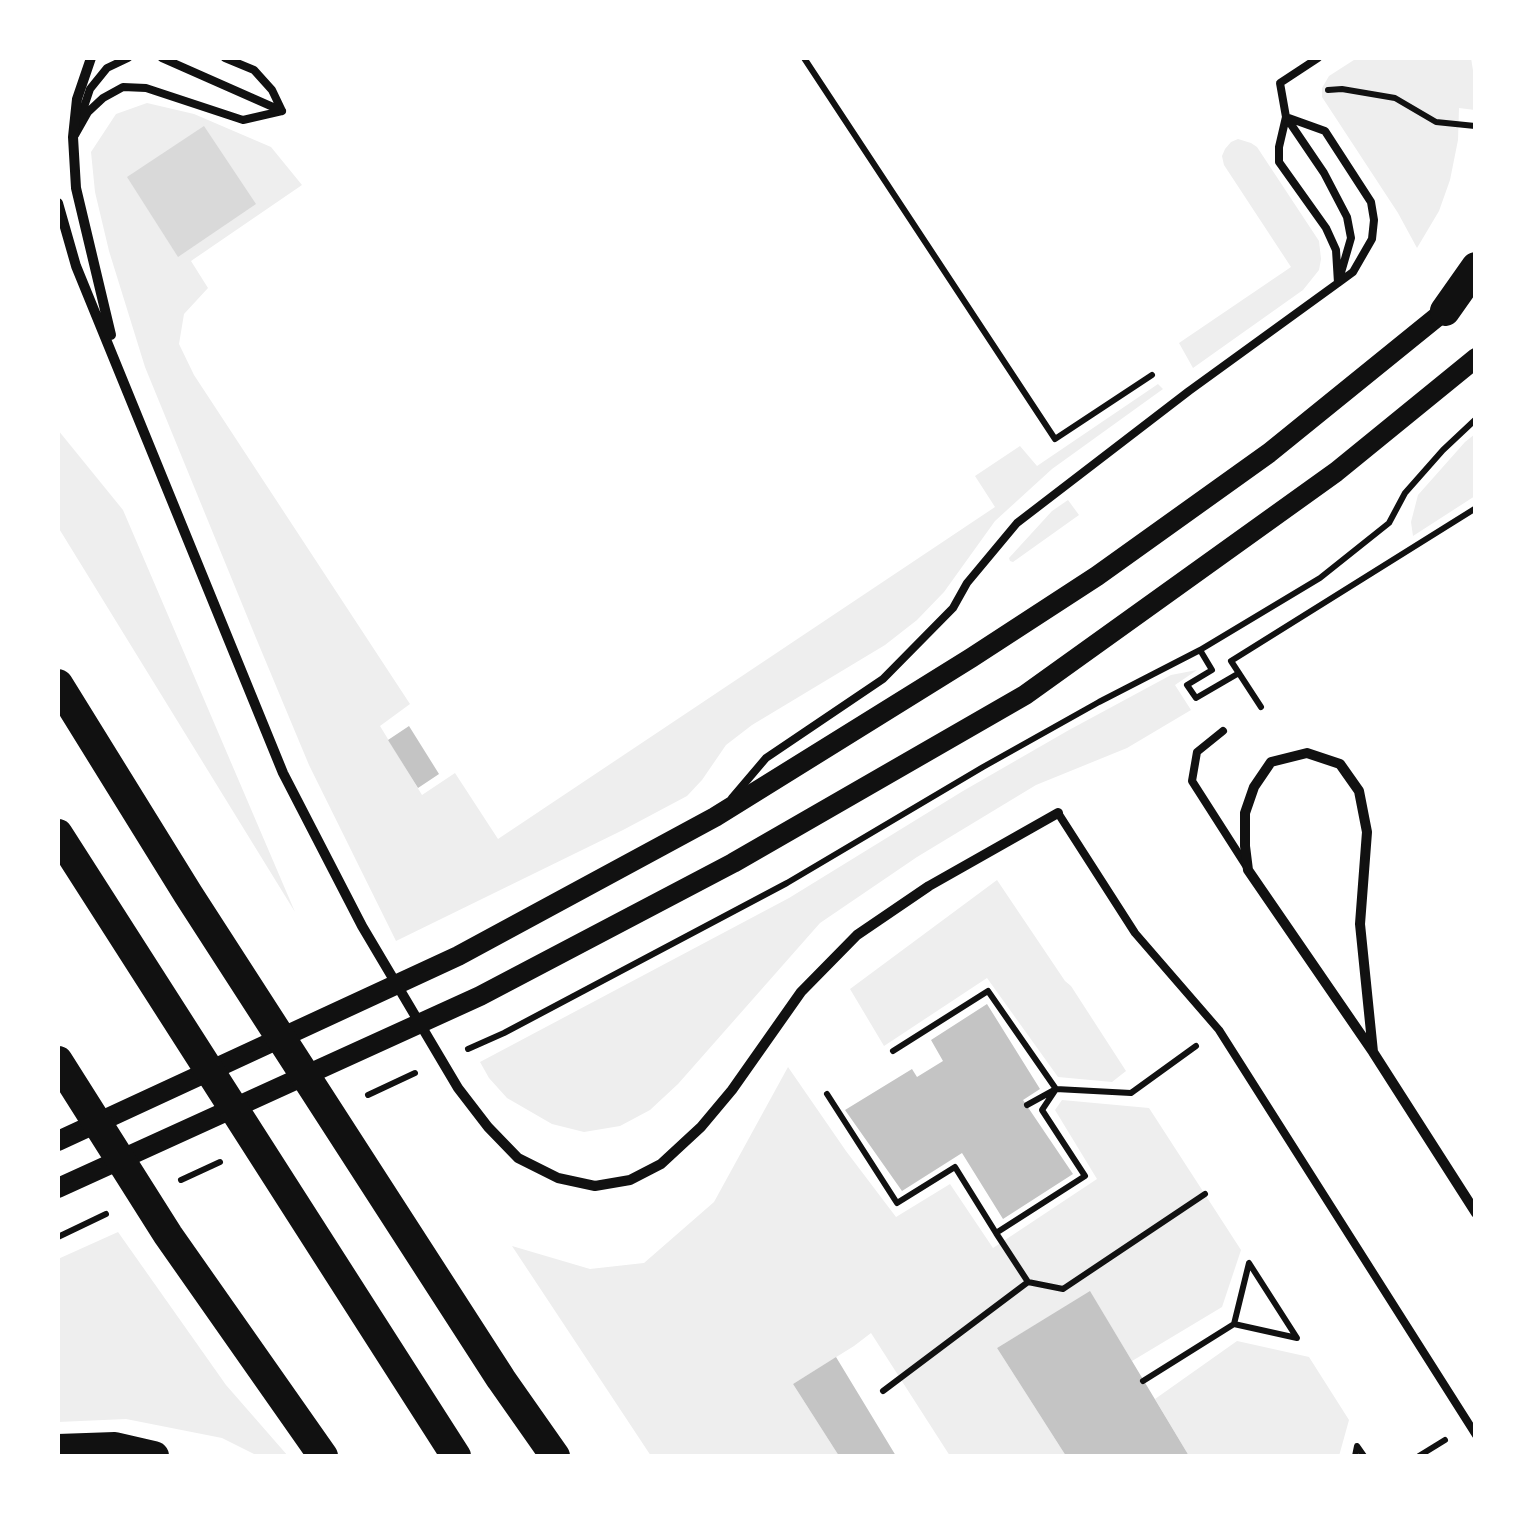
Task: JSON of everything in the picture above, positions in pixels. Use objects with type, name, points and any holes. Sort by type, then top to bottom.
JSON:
[{"type":"highway","points":[[1445,311],[1476,267]]},
{"type":"highway","points":[[58,684],[500,1379],[555,1456]]},
{"type":"highway","points":[[58,834],[456,1456]]},
{"type":"highway","points":[[58,1061],[168,1235],[324,1456]]},
{"type":"highway","points":[[58,1448],[114,1447],[154,1456]]},
{"type":"main road","points":[[58,1141],[458,956],[716,816],[1097,576],[1268,453],[1476,284]]},
{"type":"main road","points":[[58,1188],[480,996],[732,862],[1026,695],[1336,472],[1471,365]]},
{"type":"street","points":[[91,58],[77,99],[73,138],[76,188],[118,366]]},
{"type":"street","points":[[58,204],[76,266],[283,773],[362,926],[458,1088],[518,1158],[558,1178],[594,1186],[630,1180],[661,1164],[701,1127],[802,992],[857,936],[930,886],[1058,813]]},
{"type":"street","points":[[1373,1052],[1360,924],[1367,832],[1359,791],[1340,764],[1307,753],[1270,762],[1254,787],[1245,814],[1248,870],[1373,1052],[1476,1213]]},
{"type":"lane","points":[[73,138],[90,89],[107,68],[128,58]]},
{"type":"lane","points":[[162,58],[282,111]]},
{"type":"lane","points":[[225,58],[254,70],[272,90],[282,111]]},
{"type":"lane","points":[[1318,58],[1280,83],[1286,117],[1324,173],[1347,217],[1351,238],[1338,282]]},
{"type":"lane","points":[[73,138],[88,112],[123,87],[146,88],[242,120],[282,111]]},
{"type":"lane","points":[[1286,117],[1278,148],[1279,162],[1326,228],[1336,250],[1338,282]]},
{"type":"lane","points":[[716,816],[766,758],[883,679],[953,608],[967,582],[1017,522],[1189,390],[1353,272],[1372,240],[1371,202],[1324,131],[1286,117]]},
{"type":"lane","points":[[1223,731],[1198,752],[1192,781],[1248,870]]},
{"type":"lane","points":[[1058,813],[1134,934],[1218,1030],[1476,1435]]},
{"type":"path","points":[[804,58],[1030,401]]},
{"type":"path","points":[[1280,83],[1318,91],[1342,89],[1395,98],[1436,122],[1475,126]]},
{"type":"path","points":[[504,1033],[787,883],[983,767],[1200,650],[1320,578],[1388,523],[1406,493],[1476,419]]},
{"type":"path","points":[[1261,707],[1232,661],[1476,508]]},
{"type":"path","points":[[1200,650],[1212,670],[1187,684],[1196,698],[1239,672]]},
{"type":"path","points":[[893,1051],[988,991],[1056,1090]]},
{"type":"path","points":[[1027,1105],[1056,1090],[1131,1093],[1218,1030]]},
{"type":"path","points":[[996,1233],[1085,1176],[1042,1110],[1056,1090]]},
{"type":"path","points":[[827,1094],[897,1203],[955,1167],[1028,1282],[1063,1289],[1205,1194]]},
{"type":"path","points":[[58,1236],[73,1229]]},
{"type":"path","points":[[1144,1380],[1234,1324],[1249,1263],[1297,1338],[1234,1324]]},
{"type":"path","points":[[883,1391],[1028,1282]]},
{"type":"path","points":[[1355,1456],[1357,1446],[1364,1456]]},
{"type":"shaded area","points":[[1357,58],[1471,58],[1475,110],[1459,108],[1450,180],[1439,211],[1417,248],[1322,97],[1329,76]]},
{"type":"shaded area","points":[[147,103],[194,114],[271,147],[302,185],[191,261],[208,288],[184,314],[179,344],[194,375],[410,704],[380,726],[422,795],[455,773],[498,839],[995,507],[975,476],[1020,446],[1037,466],[1158,384],[1163,389],[1052,469],[995,521],[944,592],[917,620],[885,645],[752,725],[726,745],[687,796],[396,941],[309,765],[256,638],[145,367],[109,251],[95,192],[91,152],[116,114]]},
{"type":"shaded area","points":[[204,126],[256,204],[178,257],[127,177]]},
{"type":"shaded area","points":[[1238,139],[1257,147],[1319,241],[1319,270],[1303,290],[1193,368],[1179,343],[1291,267],[1224,165],[1225,149]]},
{"type":"shaded area","points":[[58,430],[123,510],[295,912],[58,527]]},
{"type":"shaded area","points":[[1475,434],[1475,496],[1413,536],[1411,522],[1418,495]]},
{"type":"shaded area","points":[[1068,500],[1079,515],[1010,561],[1052,511]]},
{"type":"shaded area","points":[[1197,670],[1175,685],[1191,710],[1127,748],[1036,785],[917,857],[820,923],[678,1084],[650,1110],[620,1126],[584,1132],[552,1124],[507,1098],[480,1062],[789,898],[1069,730],[1171,675]]},
{"type":"shaded area","points":[[997,880],[1126,1071],[1112,1082],[1058,1077],[987,978],[884,1046],[850,989]]},
{"type":"shaded area","points":[[788,1067],[896,1217],[950,1184],[993,1248],[1097,1179],[1055,1110],[1062,1100],[1149,1108],[1241,1250],[1222,1307],[1132,1361],[1090,1292],[997,1348],[1066,1456],[950,1456],[871,1333],[793,1384],[839,1456],[651,1456],[512,1246],[590,1269],[644,1263],[714,1202]]},
{"type":"shaded area","points":[[118,1232],[226,1385],[288,1456],[258,1456],[222,1438],[126,1419],[58,1422],[58,1259]]},
{"type":"shaded area","points":[[1237,1341],[1309,1357],[1349,1420],[1339,1456],[1189,1456],[1155,1399]]},
{"type":"building","points":[[409,726],[439,774],[418,788],[388,740]]},
{"type":"building","points":[[987,1004],[1040,1089],[1023,1100],[1073,1174],[1003,1219],[962,1153],[902,1191],[845,1110],[912,1069],[917,1077],[943,1061],[931,1040]]},
{"type":"building","points":[[1090,1291],[1189,1456],[1066,1456],[997,1348]]},
{"type":"building","points":[[836,1357],[896,1456],[839,1456],[793,1384]]}]
